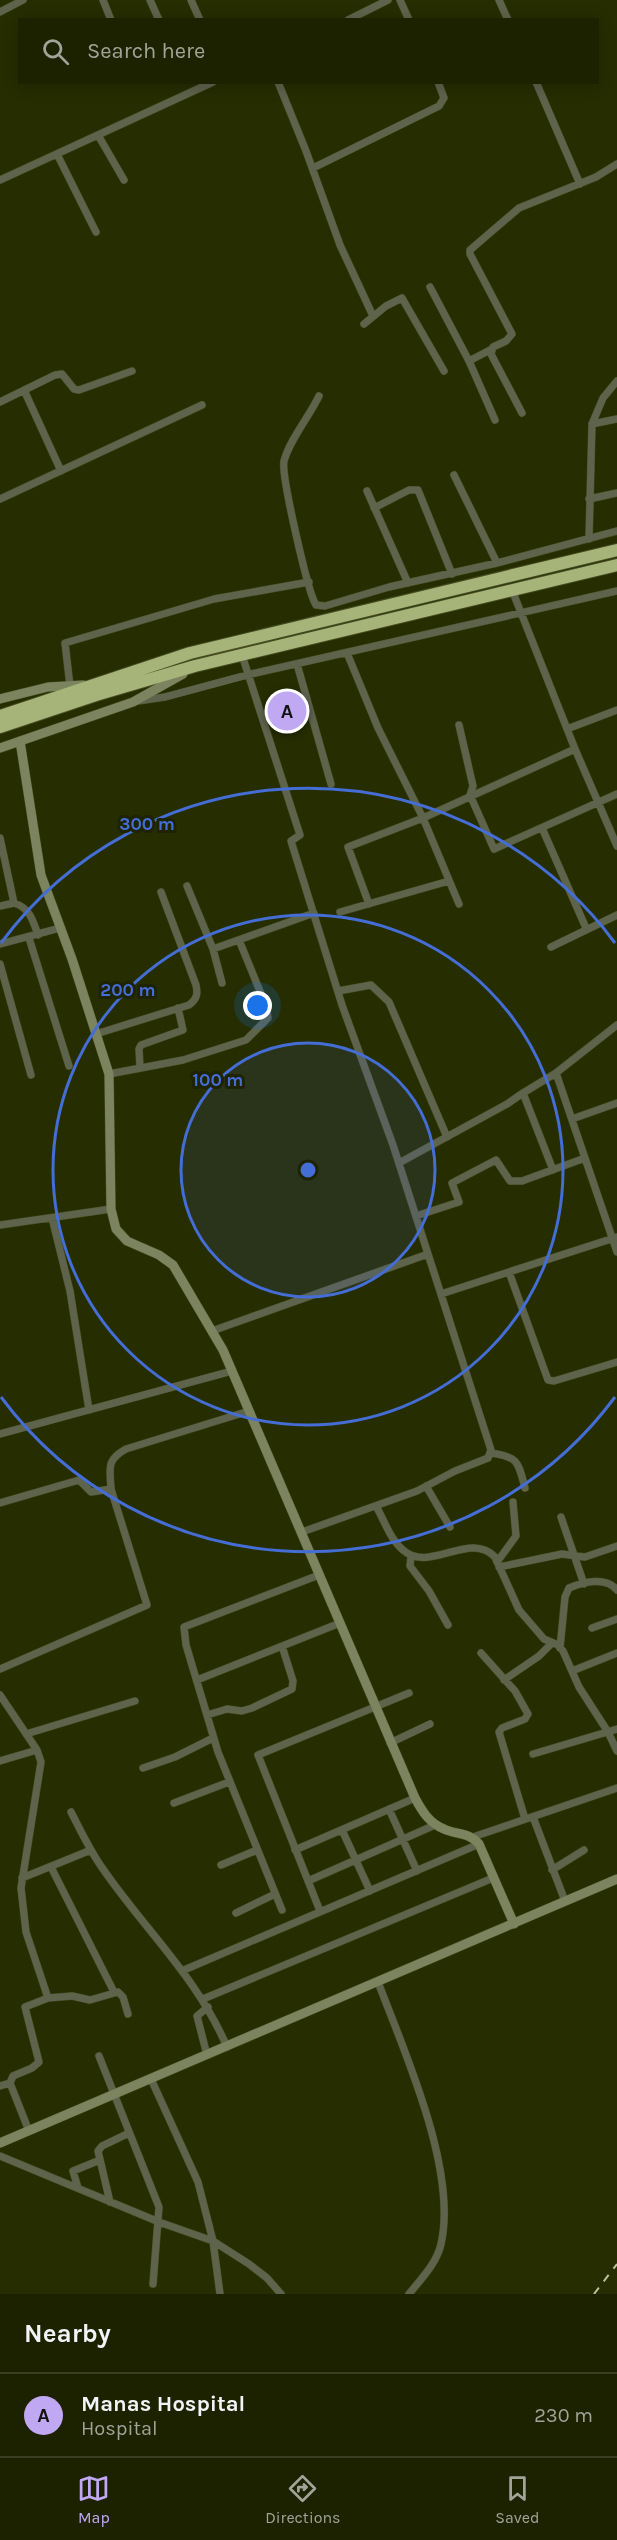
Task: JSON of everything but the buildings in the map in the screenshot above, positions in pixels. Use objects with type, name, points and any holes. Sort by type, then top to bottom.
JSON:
[{"type":"highway","points":[[0,716],[190,653],[617,550]]},
{"type":"highway","points":[[0,727],[96,695],[195,666],[617,565]]},
{"type":"street","points":[[0,12],[23,0]]},
{"type":"street","points":[[103,0],[110,18]]},
{"type":"street","points":[[150,0],[158,18]]},
{"type":"street","points":[[192,0],[199,18]]},
{"type":"street","points":[[352,18],[388,0]]},
{"type":"street","points":[[400,0],[408,18]]},
{"type":"street","points":[[499,0],[507,18]]},
{"type":"street","points":[[0,180],[209,84]]},
{"type":"street","points":[[279,84],[313,168],[344,255],[373,316]]},
{"type":"street","points":[[313,168],[439,106],[444,98],[439,84]]},
{"type":"street","points":[[537,84],[580,184]]},
{"type":"street","points":[[98,135],[124,180]]},
{"type":"street","points":[[57,154],[96,232]]},
{"type":"street","points":[[469,361],[510,338],[512,334],[470,250],[519,208],[580,184],[617,164]]},
{"type":"street","points":[[430,287],[469,361],[495,420]]},
{"type":"street","points":[[364,324],[394,301],[402,298],[444,371]]},
{"type":"street","points":[[490,350],[522,413]]},
{"type":"street","points":[[0,402],[55,375],[62,374],[74,389],[85,389],[132,370]]},
{"type":"street","points":[[589,538],[592,424],[603,398],[617,381]]},
{"type":"street","points":[[24,390],[61,471]]},
{"type":"street","points":[[319,396],[288,452],[284,468],[287,495],[320,621]]},
{"type":"street","points":[[0,499],[202,405]]},
{"type":"street","points":[[592,424],[617,419]]},
{"type":"street","points":[[454,475],[497,563]]},
{"type":"street","points":[[374,508],[409,490],[418,490],[452,574]]},
{"type":"street","points":[[367,491],[408,583]]},
{"type":"street","points":[[589,499],[617,493]]},
{"type":"street","points":[[317,606],[325,606],[617,531]]},
{"type":"street","points":[[70,686],[65,643],[214,599],[309,582]]},
{"type":"street","points":[[512,590],[575,749],[617,846]]},
{"type":"street","points":[[0,748],[133,702],[165,697],[247,675],[617,591]]},
{"type":"street","points":[[347,653],[378,728],[423,818],[459,904]]},
{"type":"street","points":[[242,655],[300,836],[291,841],[338,991],[399,1163],[491,1453],[488,1458],[454,1471],[426,1486],[302,1532]]},
{"type":"street","points":[[297,664],[330,784]]},
{"type":"street","points":[[133,702],[195,666]]},
{"type":"street","points":[[0,699],[48,687],[93,684]]},
{"type":"street","points":[[567,729],[617,710]]},
{"type":"street","points":[[459,725],[472,786],[470,795],[494,849],[617,794]]},
{"type":"street","points":[[20,741],[41,875],[109,1074],[111,1209],[116,1229],[127,1241],[159,1255],[173,1265],[212,1331],[232,1371],[283,1494],[302,1532],[374,1707],[415,1798],[423,1813],[435,1825],[476,1840],[514,1924]]},
{"type":"street","points":[[369,904],[348,847],[423,818],[575,749]]},
{"type":"street","points":[[542,828],[586,928]]},
{"type":"street","points":[[0,838],[14,903]]},
{"type":"street","points":[[340,912],[449,881]]},
{"type":"street","points":[[187,886],[213,949],[222,983]]},
{"type":"street","points":[[96,1034],[189,1005],[198,994],[161,892]]},
{"type":"street","points":[[0,906],[14,903],[24,906],[38,935]]},
{"type":"street","points":[[213,949],[314,913]]},
{"type":"street","points":[[551,947],[586,928],[617,915]]},
{"type":"street","points":[[0,944],[60,928]]},
{"type":"street","points":[[28,938],[69,1066]]},
{"type":"street","points":[[109,1074],[183,1060],[246,1040],[263,1024],[267,1018],[266,1006],[239,940]]},
{"type":"street","points":[[0,964],[30,1075]]},
{"type":"street","points":[[338,991],[371,985],[389,1002],[447,1137]]},
{"type":"street","points":[[140,1068],[139,1048],[141,1045],[183,1030],[178,1008]]},
{"type":"street","points":[[399,1163],[507,1104],[556,1072],[617,1025]]},
{"type":"street","points":[[556,1072],[615,1238],[617,1252]]},
{"type":"street","points":[[523,1093],[553,1170]]},
{"type":"street","points":[[572,1119],[617,1105]]},
{"type":"street","points":[[416,1216],[459,1202],[452,1183],[496,1160],[510,1181],[522,1181],[585,1158]]},
{"type":"street","points":[[0,1225],[111,1209]]},
{"type":"street","points":[[52,1218],[70,1291],[89,1410]]},
{"type":"street","points":[[441,1294],[615,1238]]},
{"type":"street","points":[[212,1331],[428,1254]]},
{"type":"street","points":[[509,1272],[548,1380],[554,1381],[617,1362]]},
{"type":"street","points":[[0,1434],[232,1371]]},
{"type":"street","points":[[0,1669],[147,1605],[111,1489],[110,1465],[114,1455],[126,1449],[249,1411]]},
{"type":"street","points":[[491,1453],[509,1456],[517,1461],[525,1488]]},
{"type":"street","points":[[0,1503],[79,1480],[91,1492],[111,1489]]},
{"type":"street","points":[[426,1486],[450,1527]]},
{"type":"street","points":[[498,1564],[516,1536],[513,1502]]},
{"type":"street","points":[[376,1506],[397,1544],[411,1556],[422,1557],[481,1548],[489,1551],[498,1564],[519,1610],[535,1631],[560,1648],[579,1687],[608,1732],[617,1751]]},
{"type":"street","points":[[561,1517],[584,1584]]},
{"type":"street","points":[[498,1564],[561,1554],[585,1557],[617,1546]]},
{"type":"street","points":[[411,1556],[410,1566],[429,1591],[448,1625]]},
{"type":"street","points":[[282,1910],[213,1738],[183,1630],[186,1625],[319,1575]]},
{"type":"street","points":[[560,1648],[567,1591],[584,1584],[608,1581],[617,1590]]},
{"type":"street","points":[[592,1628],[617,1619]]},
{"type":"street","points":[[197,1680],[340,1623]]},
{"type":"street","points":[[504,1680],[539,1656],[552,1643]]},
{"type":"street","points":[[207,1716],[222,1710],[252,1708],[292,1689],[293,1681],[282,1646]]},
{"type":"street","points":[[481,1653],[515,1691],[528,1714],[525,1719],[502,1728],[499,1732],[525,1820]]},
{"type":"street","points":[[572,1671],[617,1653]]},
{"type":"street","points":[[320,1911],[258,1755],[410,1693]]},
{"type":"street","points":[[0,1695],[27,1734],[42,1762],[22,1878],[22,1906],[26,1932],[48,1998]]},
{"type":"street","points":[[27,1734],[135,1701]]},
{"type":"street","points":[[390,1743],[430,1724]]},
{"type":"street","points":[[533,1754],[617,1729]]},
{"type":"street","points":[[143,1768],[175,1757],[213,1738]]},
{"type":"street","points":[[0,1761],[37,1750]]},
{"type":"street","points":[[174,1803],[229,1782]]},
{"type":"street","points":[[184,1970],[417,1871],[476,1840],[533,1817],[617,1788]]},
{"type":"street","points":[[295,1850],[415,1798]]},
{"type":"street","points":[[388,1809],[417,1871]]},
{"type":"street","points":[[71,1812],[91,1850],[130,1905],[184,1970],[208,2007],[227,2047]]},
{"type":"street","points":[[533,1817],[566,1901]]},
{"type":"street","points":[[308,1881],[435,1825]]},
{"type":"street","points":[[342,1830],[370,1891]]},
{"type":"street","points":[[22,1878],[91,1850]]},
{"type":"street","points":[[221,1865],[257,1850]]},
{"type":"street","points":[[552,1870],[584,1850]]},
{"type":"street","points":[[51,1867],[114,1992]]},
{"type":"street","points":[[203,1999],[493,1878]]},
{"type":"street","points":[[0,2144],[617,1879]]},
{"type":"street","points":[[237,1913],[275,1894]]},
{"type":"street","points":[[378,1982],[423,2105],[436,2158],[443,2202],[443,2227],[438,2255],[409,2294]]},
{"type":"street","points":[[29,2131],[10,2083],[13,2076],[32,2068],[39,2062],[24,2010],[28,2004],[48,1998],[72,1996],[90,2000],[114,1992],[121,1994],[128,2014]]},
{"type":"street","points":[[207,2055],[198,2016],[208,2007]]},
{"type":"street","points":[[99,2056],[157,2200],[159,2222],[153,2284]]},
{"type":"street","points":[[152,2079],[198,2182],[213,2241],[220,2294]]},
{"type":"street","points":[[0,2086],[10,2083]]},
{"type":"street","points":[[110,2202],[99,2148],[129,2133]]},
{"type":"street","points":[[0,2156],[159,2222],[213,2241],[267,2278],[281,2294]]},
{"type":"street","points":[[78,2188],[73,2171],[100,2160]]},
{"type":"railway","points":[[594,2294],[617,2264]]},
{"type":"place","name":"Manas Hospital","points":[[287,711]]}]
